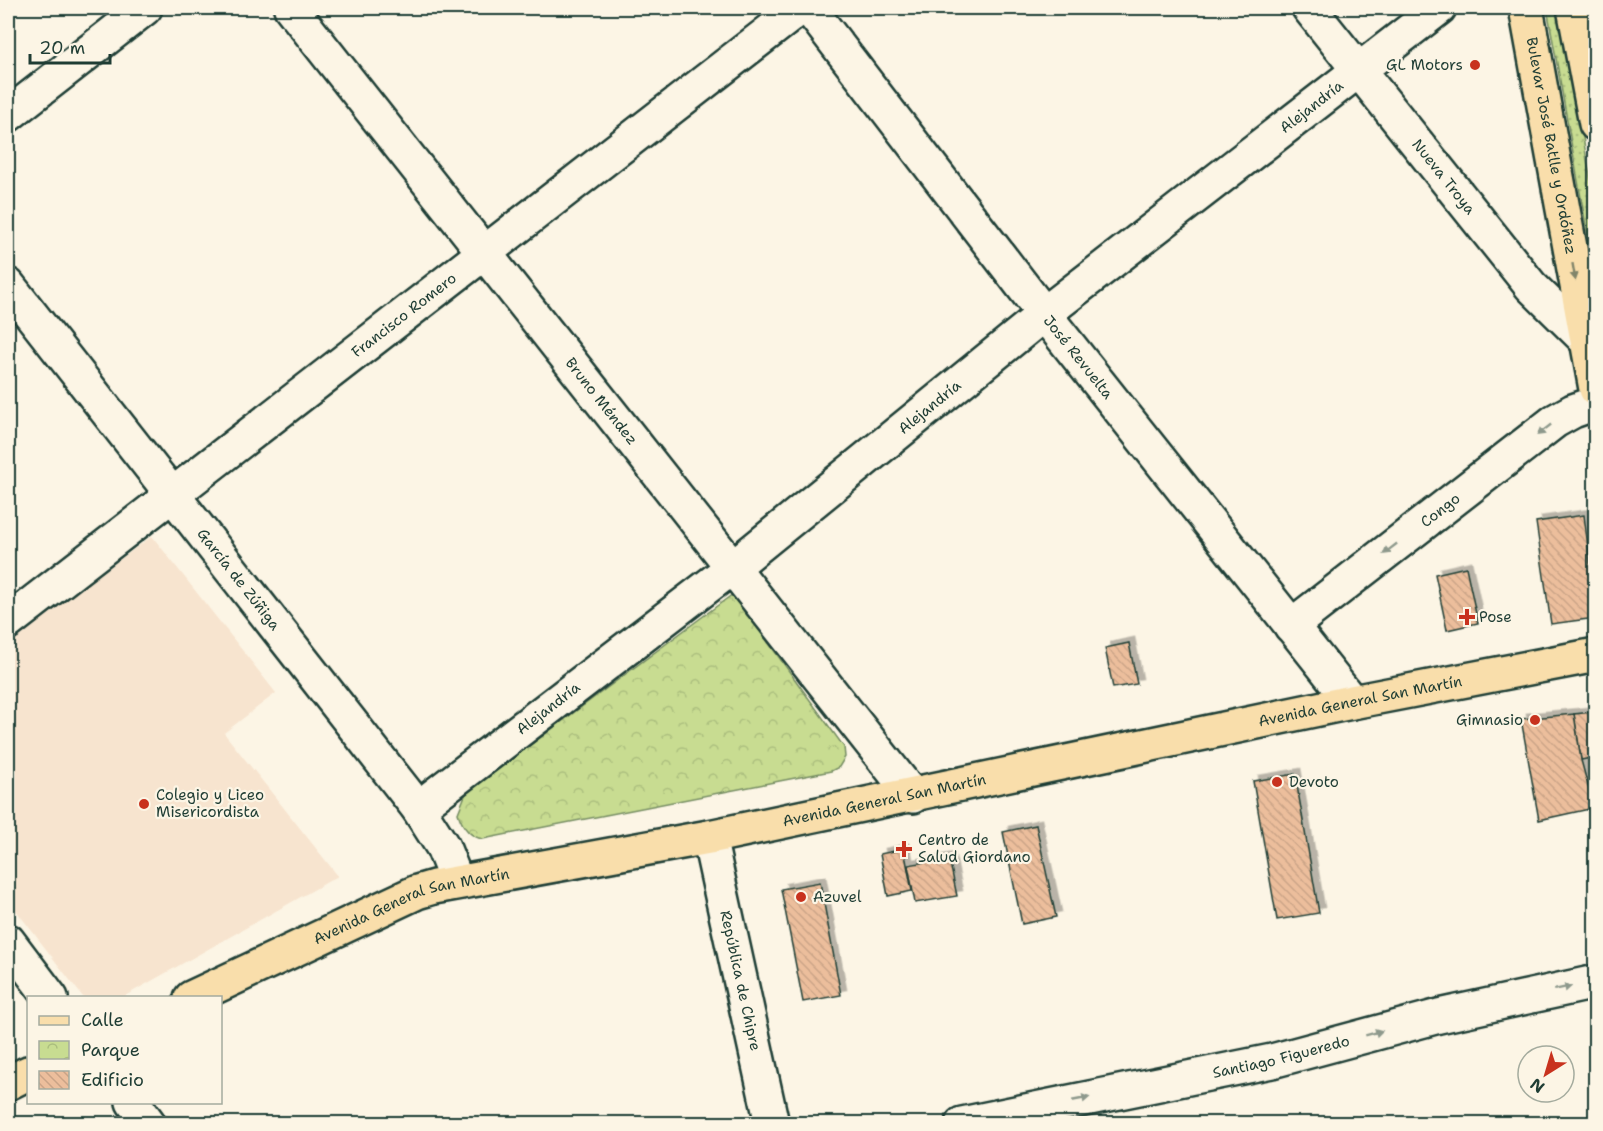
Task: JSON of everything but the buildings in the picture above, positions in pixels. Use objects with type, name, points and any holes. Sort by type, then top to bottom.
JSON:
[{"type":"main road","name":"Bulevar José Batlle y Ordóñez","points":[[1526,8],[1596,389]]},
{"type":"main road","points":[[1574,8],[1596,124]]},
{"type":"main road","name":"Avenida General San Martín","points":[[195,996],[417,892],[457,882],[709,837],[1352,702],[1596,655]]},
{"type":"street","points":[[8,115],[145,8]]},
{"type":"street","name":"Bruno Méndez","points":[[291,8],[913,796]]},
{"type":"street","name":"Francisco Romero","points":[[8,622],[800,8]]},
{"type":"street","name":"José Revuelta","points":[[809,8],[1044,314],[1352,702]]},
{"type":"street","name":"Nueva Troya","points":[[1309,8],[1531,286],[1586,340]]},
{"type":"street","name":"Alejandría","points":[[418,808],[732,567],[1044,314],[1439,8]]},
{"type":"street","name":"García de Zúñiga","points":[[8,285],[418,808],[443,847],[457,882]]},
{"type":"street","name":"Congo","points":[[1291,626],[1555,422],[1574,411],[1596,403]]},
{"type":"street","name":"República de Chipre","points":[[709,837],[772,1124]]},
{"type":"street","points":[[8,941],[49,996]]},
{"type":"street","name":"Santiago Figueredo","points":[[962,1124],[1272,1061],[1439,1016],[1596,982]]},
{"type":"street","points":[[134,1104],[149,1124]]},
{"type":"shaded area","name":"Colegio y Liceo Misericordista","points":[[152,536],[276,693],[224,733],[338,876],[125,996],[82,996],[8,900],[8,642]]},
{"type":"green space","points":[[1547,8],[1560,8],[1595,205],[1595,276]]},
{"type":"green space","points":[[733,594],[844,747],[845,757],[839,767],[831,771],[483,839],[467,830],[458,813],[466,793]]},
{"type":"place","name":"GL Motors","points":[[1475,65]]},
{"type":"place","name":"Pose","points":[[1467,617]]},
{"type":"place","name":"Gimnasio","points":[[1535,720]]},
{"type":"place","name":"Devoto","points":[[1277,782]]},
{"type":"place","name":"Colegio y Liceo Misericordista","points":[[144,804]]},
{"type":"place","name":"Centro de Salud Giordano","points":[[904,849]]},
{"type":"place","name":"Azuvel","points":[[801,897]]}]
